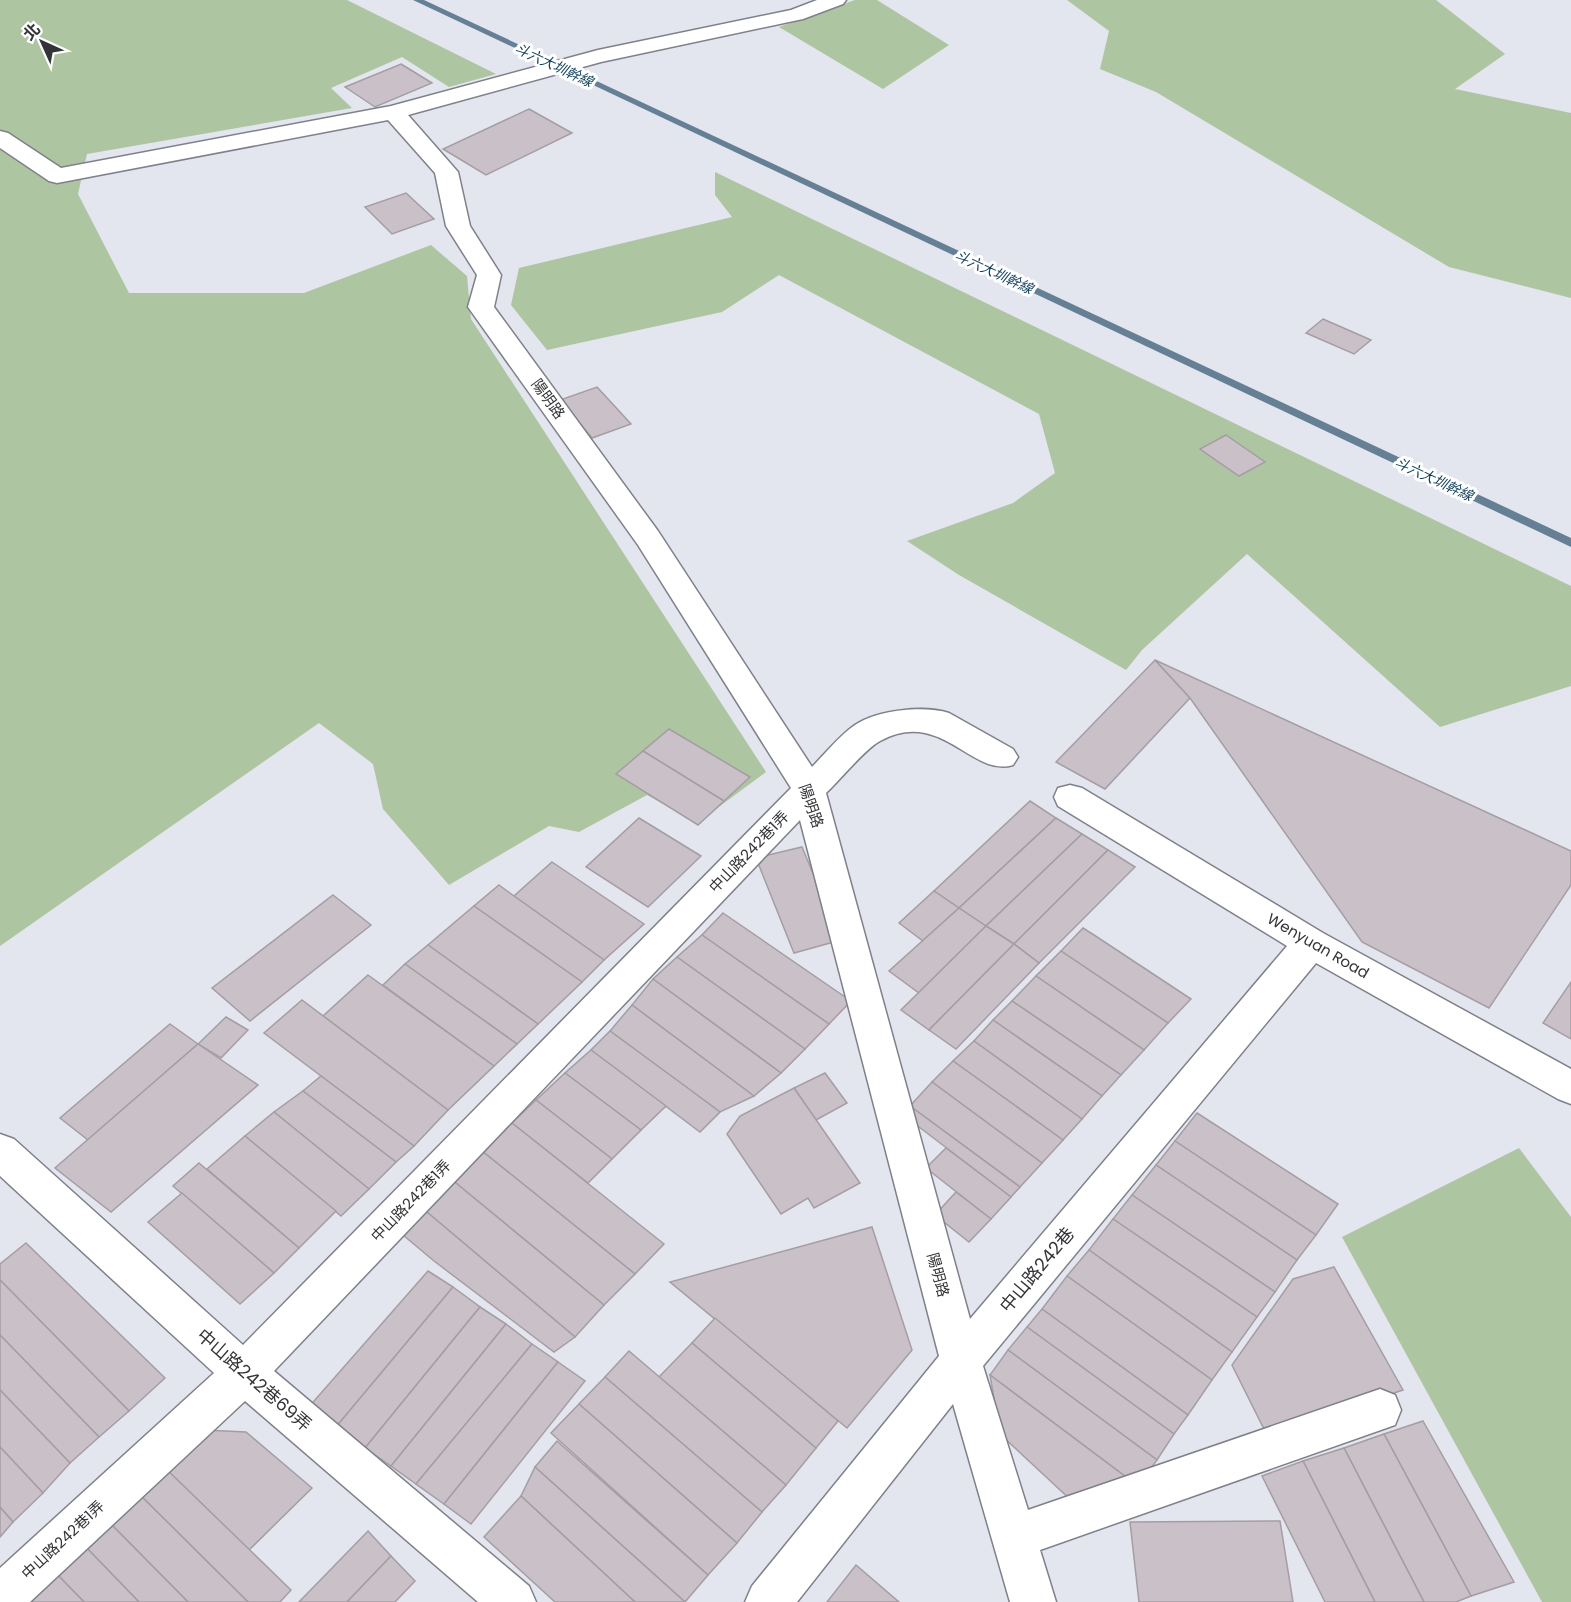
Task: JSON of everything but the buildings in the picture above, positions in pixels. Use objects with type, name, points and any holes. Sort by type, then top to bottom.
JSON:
[{"type":"street","points":[[0,138],[57,176],[393,112],[533,72],[598,56],[796,15],[837,0]]},
{"type":"street","name":"陽明路","points":[[393,112],[446,172],[458,226],[489,275],[482,307],[648,538],[809,790],[961,1361],[1033,1602]]},
{"type":"street","name":"中山路242巷1弄","points":[[0,1599],[244,1373],[809,790],[867,733],[897,722],[938,721],[1002,758]]},
{"type":"street","name":"Wenyuan Road","points":[[1070,797],[1311,943],[1571,1088]]},
{"type":"street","name":"中山路242巷","points":[[768,1602],[961,1361],[1311,943]]},
{"type":"street","name":"中山路242巷69弄","points":[[0,1151],[244,1373],[513,1602]]},
{"type":"street","points":[[1015,1538],[1380,1410]]},
{"type":"green space","points":[[0,0],[347,0],[496,74],[449,87],[402,57],[331,88],[352,108],[87,154],[78,194],[129,293],[304,293],[431,245],[467,276],[471,319],[766,772],[697,823],[647,795],[579,832],[549,826],[449,885],[383,809],[373,764],[319,723],[0,946]]},
{"type":"green space","points":[[855,0],[877,0],[949,45],[883,89],[779,27]]},
{"type":"green space","points":[[1067,0],[1436,0],[1505,54],[1455,89],[1571,113],[1571,298],[1449,267],[1156,92],[1100,69],[1109,31]]},
{"type":"green space","points":[[715,172],[1571,586],[1571,686],[1440,727],[1247,554],[1142,650],[1126,670],[959,575],[907,541],[1013,503],[1055,473],[1039,414],[779,275],[722,312],[547,350],[511,305],[519,268],[732,217],[715,195]]},
{"type":"green space","points":[[1519,1148],[1571,1217],[1571,1602],[1542,1602],[1342,1237]]},
{"type":"waterway","name":"斗六大圳幹線","points":[[417,0],[1571,543]]}]
